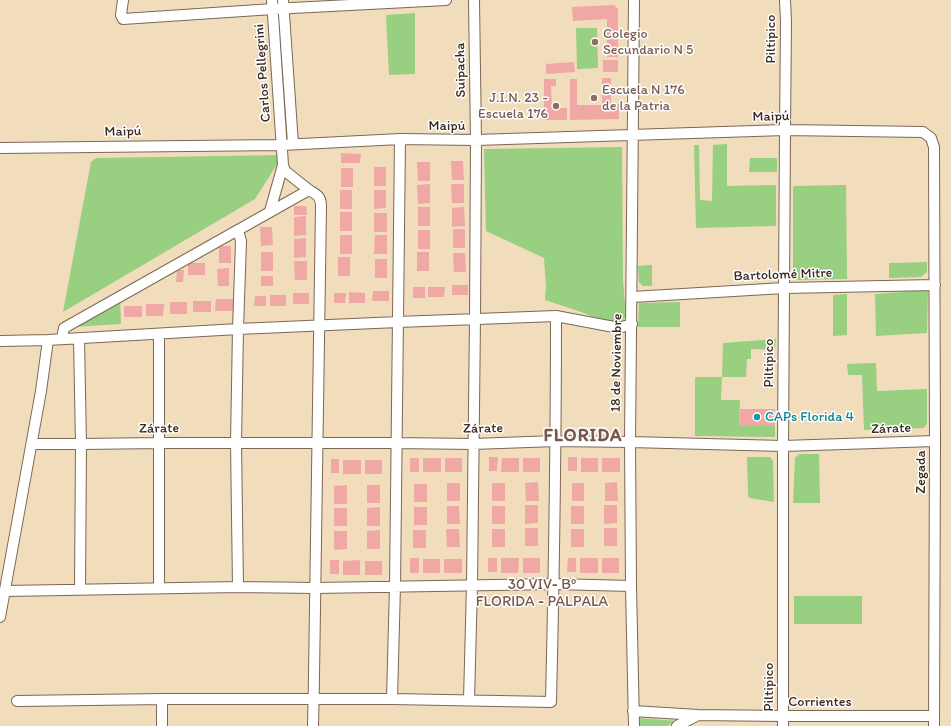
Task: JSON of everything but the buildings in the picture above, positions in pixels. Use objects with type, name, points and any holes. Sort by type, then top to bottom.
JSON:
[{"type":"street","points":[[123,0],[120,15],[123,19],[283,4],[446,0]]},
{"type":"street","name":"Suipacha","points":[[469,700],[475,319],[476,140],[474,0]]},
{"type":"street","name":"18 de Noviembre","points":[[634,0],[630,442],[634,726]]},
{"type":"street","name":"Piltipico","points":[[783,721],[785,0]]},
{"type":"street","name":"Carlos Pellegrini","points":[[283,4],[292,144]]},
{"type":"street","name":"Carlos Pellegrini","points":[[270,212],[283,164],[273,5]]},
{"type":"street","name":"Maipú","points":[[0,148],[282,145],[400,139],[476,140],[785,130],[923,132],[931,138],[934,147]]},
{"type":"street","points":[[392,699],[395,586],[400,139]]},
{"type":"street","name":"Zegada","points":[[934,147],[934,721]]},
{"type":"street","points":[[283,164],[285,171],[318,196],[321,200],[313,726]]},
{"type":"street","points":[[62,339],[64,328],[309,190]]},
{"type":"street","points":[[238,230],[241,241],[236,443],[238,587]]},
{"type":"street","name":"Bartolomé Mitre","points":[[632,297],[784,288],[935,285]]},
{"type":"street","points":[[17,701],[162,699],[392,699],[551,702],[556,441],[556,316]]},
{"type":"street","points":[[0,341],[556,316],[614,327],[632,324]]},
{"type":"street","points":[[159,334],[159,588]]},
{"type":"street","points":[[79,338],[81,444],[80,590]]},
{"type":"street","points":[[0,617],[32,444],[48,340]]},
{"type":"street","name":"Zárate","points":[[32,444],[473,444],[556,441],[783,446],[935,442]]},
{"type":"street","points":[[5,591],[554,584],[631,586]]},
{"type":"street","points":[[162,699],[162,726]]},
{"type":"street","name":"Corrientes","points":[[634,711],[783,721],[934,721]]},
{"type":"street","points":[[677,726],[698,715]]},
{"type":"green space","points":[[415,13],[415,74],[389,75],[386,15]]},
{"type":"green space","points":[[576,28],[597,28],[598,68],[577,69]]},
{"type":"green space","points":[[727,144],[727,186],[776,185],[776,226],[696,228],[694,145],[699,145],[700,200],[712,201],[713,145]]},
{"type":"green space","points":[[622,147],[623,280],[626,318],[617,323],[601,321],[584,313],[545,300],[546,287],[544,258],[486,231],[484,149]]},
{"type":"green space","points":[[283,155],[255,199],[63,312],[91,162],[96,158]]},
{"type":"green space","points":[[750,158],[777,158],[777,172],[749,172]]},
{"type":"green space","points":[[846,185],[847,279],[798,280],[793,277],[794,186]]},
{"type":"green space","points":[[927,262],[927,272],[921,277],[889,278],[889,263]]},
{"type":"green space","points":[[652,265],[652,286],[643,286],[639,282],[638,266]]},
{"type":"green space","points":[[928,290],[927,333],[876,336],[875,294]]},
{"type":"green space","points":[[847,294],[847,335],[833,336],[833,295]]},
{"type":"green space","points":[[120,296],[121,324],[72,327]]},
{"type":"green space","points":[[680,302],[680,327],[638,327],[639,303]]},
{"type":"green space","points":[[776,339],[775,350],[751,349],[751,359],[747,359],[746,377],[722,377],[723,343]]},
{"type":"green space","points":[[876,363],[877,391],[927,389],[927,423],[924,428],[864,430],[862,375],[848,375],[847,364]]},
{"type":"green space","points":[[695,377],[722,377],[721,400],[740,400],[739,425],[775,426],[775,437],[695,436]]},
{"type":"green space","points":[[799,454],[819,454],[820,503],[793,503],[795,458]]},
{"type":"green space","points":[[747,457],[770,457],[773,461],[774,502],[749,498]]},
{"type":"green space","points":[[794,596],[862,596],[862,624],[794,624]]},
{"type":"green space","points":[[638,718],[677,721],[667,726],[638,726]]},
{"type":"place","name":"Colegio Secundario N 5","points":[[595,42]]},
{"type":"place","name":"Escuela N 176 de la Patria","points":[[594,98]]},
{"type":"place","name":"J.I.N. 23 - Escuela 176","points":[[556,106]]},
{"type":"place","name":"CAPs Florida 4","points":[[757,417]]},
{"type":"district","name":"FLORIDA","points":[[583,436]]},
{"type":"district","name":"30 VIV- Bº FLORIDA - PALPALA","points":[[542,594]]}]
